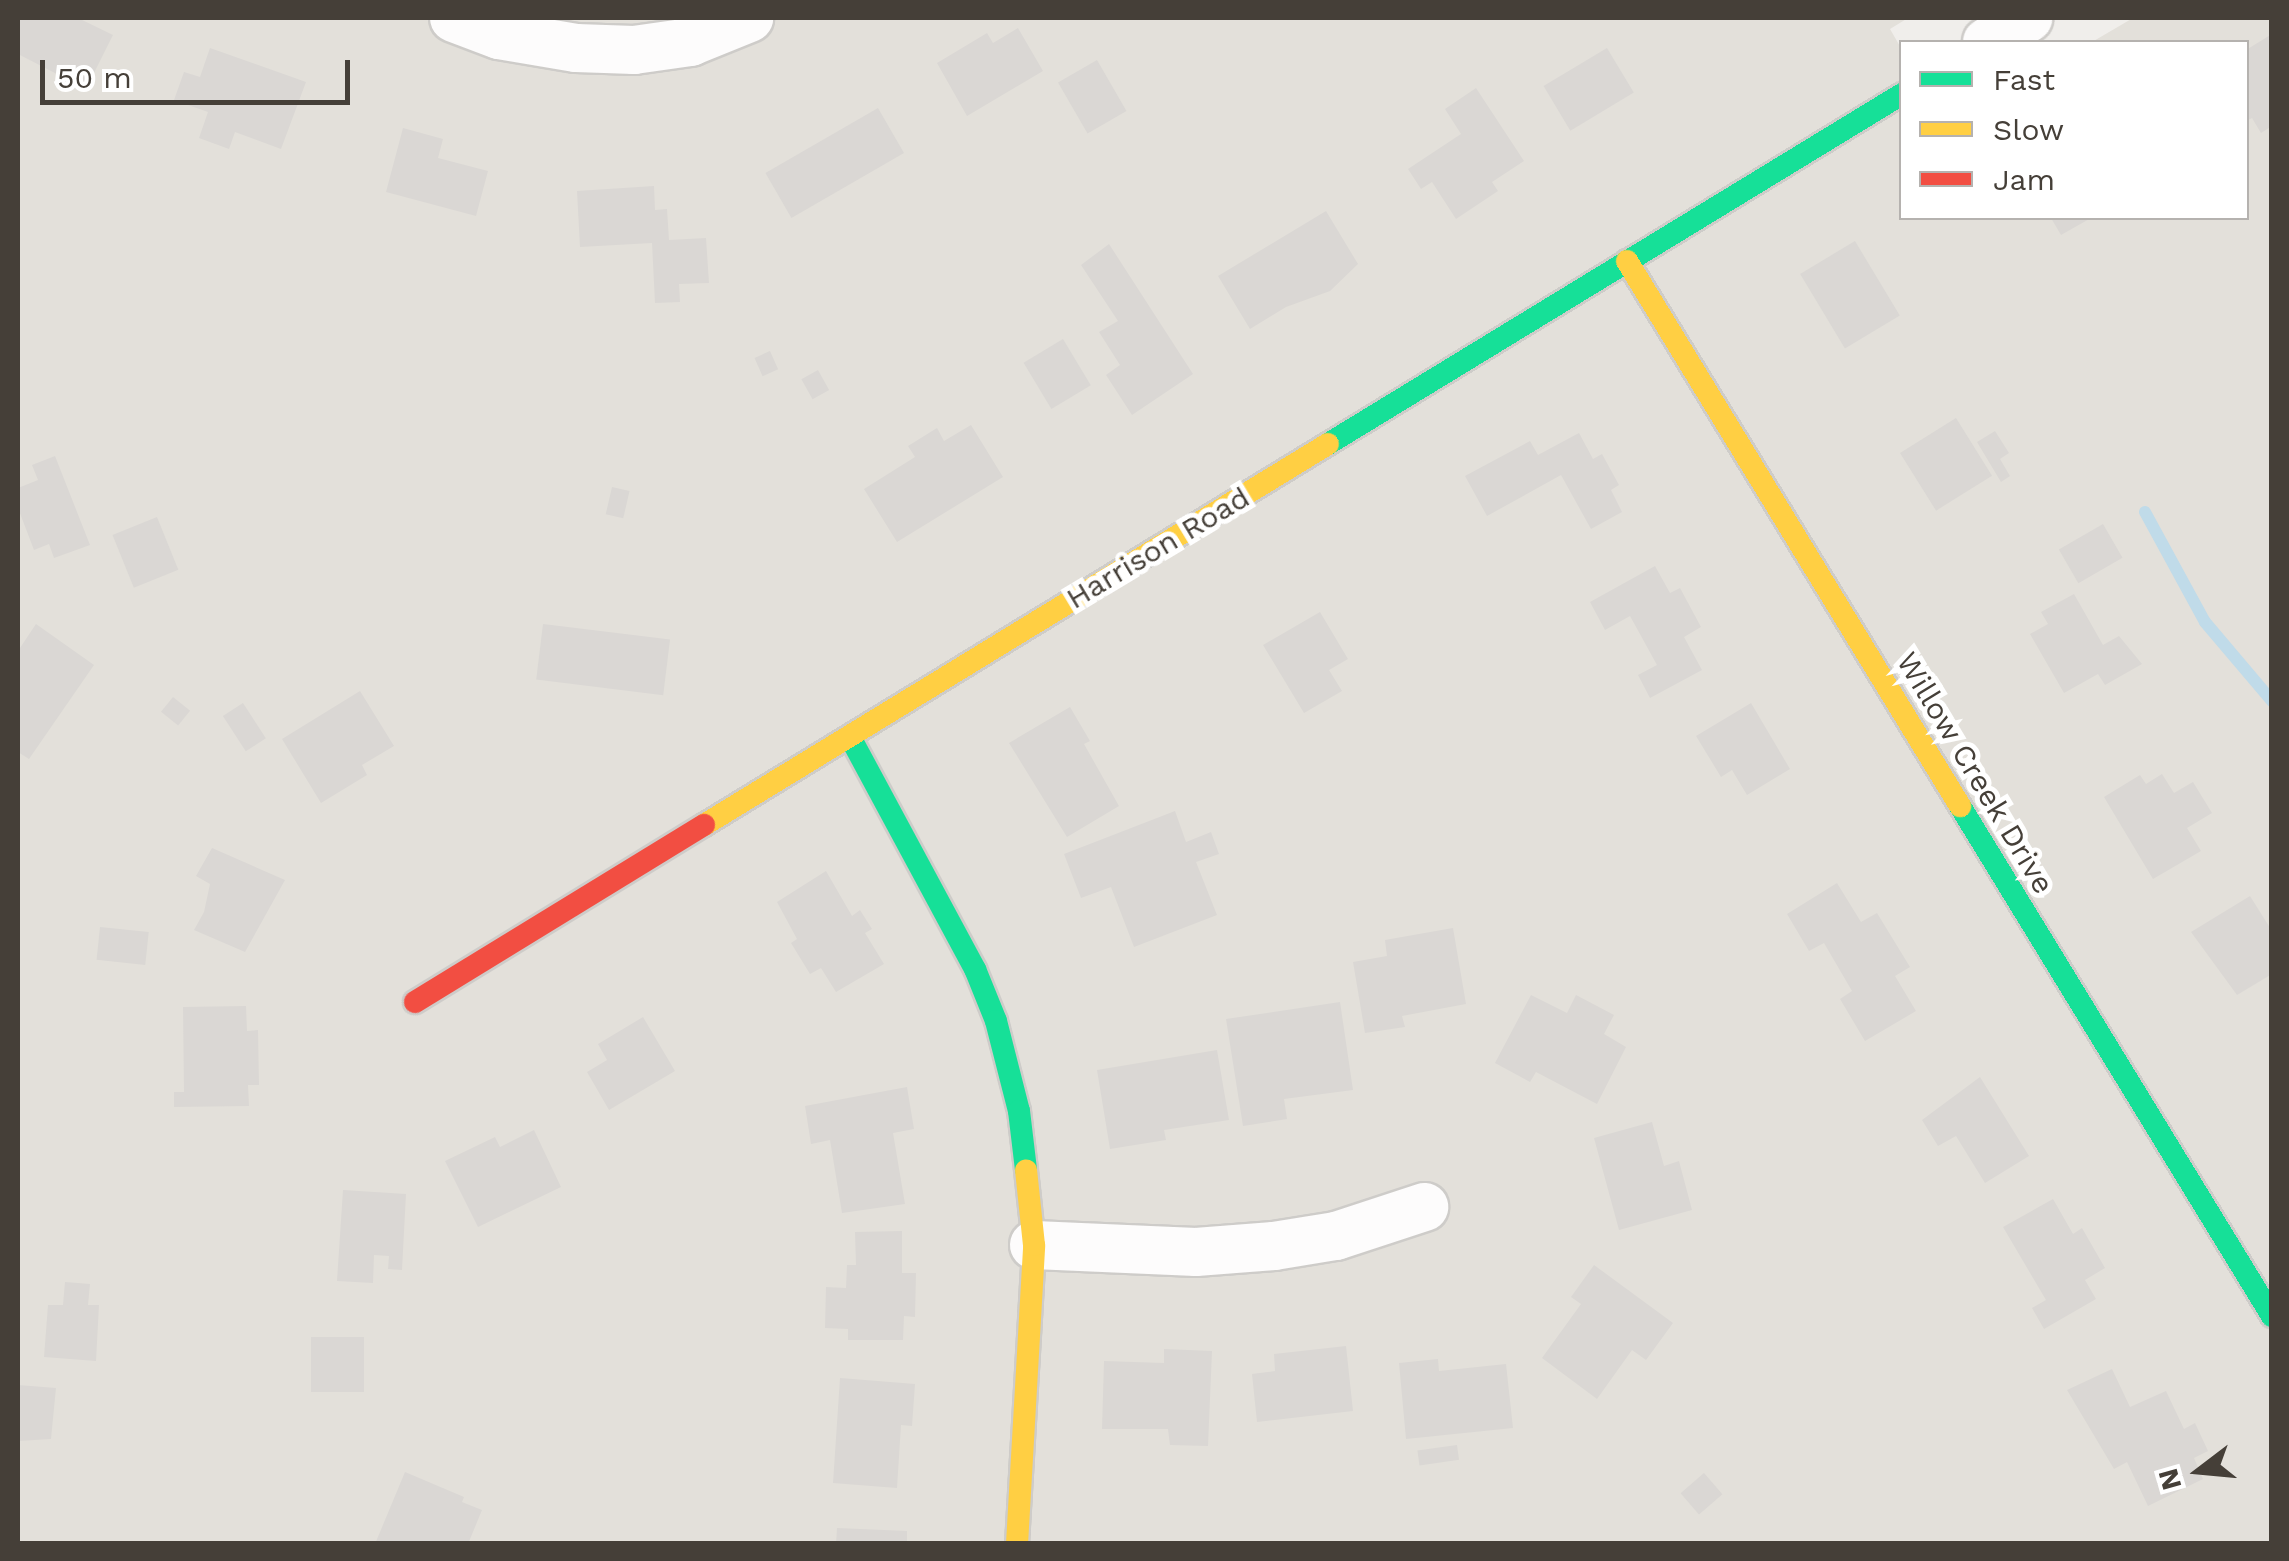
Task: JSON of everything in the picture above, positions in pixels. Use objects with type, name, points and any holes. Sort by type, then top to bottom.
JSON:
[{"type":"street","points":[[454,18],[518,38],[576,48],[634,50],[690,42],[750,18]]},
{"type":"street","points":[[1990,40],[2028,18]]},
{"type":"street","name":"Harrison Road","points":[[415,1002],[1899,96]]},
{"type":"street","name":"Willow Creek Drive","points":[[1628,261],[2272,1316]]},
{"type":"street","points":[[850,736],[944,905],[996,1022],[1019,1111],[1034,1245],[1017,1544]]},
{"type":"street","points":[[1034,1245],[1196,1252],[1274,1246],[1336,1236],[1424,1207]]},
{"type":"shaded area","points":[[18,18],[1908,18],[1890,29],[1899,45],[1899,220],[2249,220],[2249,40],[2095,40],[2133,18],[2271,18],[2271,1543],[18,1543]]},
{"type":"building","points":[[18,18],[78,18],[113,35],[86,89],[18,54]]},
{"type":"building","points":[[1018,28],[1043,71],[967,116],[937,63],[987,33],[993,43]]},
{"type":"building","points":[[2272,34],[2272,126],[2261,133],[2252,118],[2249,120],[2249,48]]},
{"type":"building","points":[[210,48],[306,82],[281,149],[235,132],[229,149],[199,138],[208,112],[174,100],[184,72],[200,77]]},
{"type":"building","points":[[1607,48],[1634,93],[1570,131],[1544,86]]},
{"type":"building","points":[[1097,60],[1126,111],[1088,134],[1058,82]]},
{"type":"building","points":[[1476,88],[1524,161],[1492,182],[1498,191],[1456,219],[1432,182],[1421,189],[1408,169],[1461,134],[1445,109]]},
{"type":"building","points":[[878,108],[904,153],[791,218],[765,173]]},
{"type":"building","points":[[403,128],[443,139],[438,158],[488,171],[476,216],[386,192]]},
{"type":"building","points":[[654,186],[655,210],[667,209],[669,240],[706,238],[709,283],[679,284],[680,302],[655,303],[652,243],[580,247],[577,191]]},
{"type":"building","points":[[1326,211],[1358,264],[1330,291],[1286,307],[1250,329],[1218,276]]},
{"type":"building","points":[[2052,220],[2087,220],[2061,235]]},
{"type":"building","points":[[1855,241],[1900,316],[1845,349],[1800,274]]},
{"type":"building","points":[[1109,244],[1193,374],[1132,415],[1106,375],[1120,365],[1099,332],[1118,321],[1081,265]]},
{"type":"building","points":[[1063,339],[1091,385],[1051,409],[1024,363]]},
{"type":"building","points":[[770,351],[778,369],[763,376],[754,358]]},
{"type":"building","points":[[818,370],[829,390],[813,399],[801,379]]},
{"type":"building","points":[[1956,418],[1992,476],[1936,511],[1900,453]]},
{"type":"building","points":[[971,425],[1003,477],[897,542],[864,489],[915,457],[908,446],[937,428],[944,441]]},
{"type":"building","points":[[1995,431],[2009,453],[2000,459],[2010,476],[2001,482],[1977,442]]},
{"type":"building","points":[[1579,433],[1593,459],[1602,454],[1619,485],[1611,490],[1622,512],[1591,529],[1561,475],[1487,516],[1465,476],[1530,441],[1538,455]]},
{"type":"building","points":[[55,456],[90,545],[54,558],[49,544],[34,550],[18,508],[18,488],[38,480],[32,465]]},
{"type":"building","points":[[612,487],[630,491],[623,518],[606,514]]},
{"type":"building","points":[[157,517],[178,570],[134,588],[112,535]]},
{"type":"building","points":[[2103,524],[2122,558],[2078,583],[2059,550]]},
{"type":"building","points":[[1655,566],[1670,593],[1680,588],[1701,627],[1684,637],[1702,670],[1650,698],[1638,675],[1657,665],[1630,616],[1605,630],[1590,602]]},
{"type":"building","points":[[2074,594],[2103,645],[2119,636],[2142,664],[2105,685],[2098,674],[2064,693],[2030,634],[2048,624],[2041,612]]},
{"type":"building","points":[[1320,612],[1348,659],[1329,670],[1342,691],[1304,713],[1263,645]]},
{"type":"building","points":[[36,624],[94,665],[29,759],[18,752],[18,651]]},
{"type":"building","points":[[543,624],[670,640],[663,695],[536,680]]},
{"type":"building","points":[[360,691],[394,746],[362,765],[367,775],[321,803],[282,739]]},
{"type":"building","points":[[173,697],[190,711],[178,726],[161,712]]},
{"type":"building","points":[[243,703],[266,738],[246,751],[223,716]]},
{"type":"building","points":[[1751,703],[1790,769],[1747,795],[1732,770],[1721,777],[1696,736]]},
{"type":"building","points":[[1070,707],[1090,741],[1084,744],[1119,806],[1067,837],[1009,743]]},
{"type":"building","points":[[2162,774],[2174,793],[2193,782],[2212,813],[2187,828],[2201,851],[2153,879],[2104,797],[2140,775],[2146,784]]},
{"type":"building","points":[[1175,811],[1186,842],[1211,832],[1219,854],[1196,862],[1217,915],[1134,947],[1111,887],[1081,898],[1064,854]]},
{"type":"building","points":[[212,848],[285,880],[245,952],[194,930],[204,912],[210,884],[196,876]]},
{"type":"building","points":[[826,871],[852,916],[860,910],[872,929],[865,933],[884,964],[836,992],[821,968],[810,974],[791,943],[797,939],[777,902]]},
{"type":"building","points":[[1837,883],[1861,922],[1877,913],[1910,967],[1895,976],[1916,1011],[1865,1041],[1840,999],[1852,991],[1824,943],[1809,951],[1787,914]]},
{"type":"building","points":[[2250,896],[2272,931],[2272,974],[2237,995],[2191,932]]},
{"type":"building","points":[[100,927],[149,932],[145,965],[97,960]]},
{"type":"building","points":[[1453,928],[1466,1004],[1402,1016],[1405,1027],[1365,1033],[1353,962],[1387,956],[1385,940]]},
{"type":"building","points":[[1531,995],[1567,1013],[1576,995],[1614,1015],[1604,1034],[1626,1047],[1597,1104],[1536,1072],[1530,1082],[1495,1063]]},
{"type":"building","points":[[1340,1002],[1353,1090],[1284,1099],[1287,1119],[1243,1126],[1226,1019]]},
{"type":"building","points":[[246,1006],[247,1031],[258,1030],[259,1085],[248,1085],[249,1106],[174,1107],[174,1092],[184,1092],[183,1007]]},
{"type":"building","points":[[643,1017],[675,1071],[609,1110],[587,1072],[607,1060],[598,1044]]},
{"type":"building","points":[[1217,1050],[1229,1120],[1164,1130],[1166,1140],[1110,1149],[1097,1070]]},
{"type":"building","points":[[1980,1077],[2029,1156],[1985,1183],[1956,1136],[1938,1146],[1922,1120]]},
{"type":"building","points":[[907,1087],[914,1129],[893,1133],[905,1204],[842,1213],[830,1140],[811,1144],[805,1106]]},
{"type":"building","points":[[1652,1122],[1664,1166],[1679,1161],[1692,1210],[1619,1230],[1594,1138]]},
{"type":"building","points":[[534,1130],[561,1187],[478,1227],[445,1161],[495,1137],[500,1147]]},
{"type":"building","points":[[343,1190],[406,1194],[402,1270],[388,1269],[389,1256],[374,1255],[373,1283],[337,1281]]},
{"type":"building","points":[[2053,1199],[2073,1234],[2082,1228],[2105,1268],[2085,1280],[2096,1299],[2044,1329],[2032,1308],[2046,1300],[2003,1227]]},
{"type":"building","points":[[902,1231],[902,1273],[916,1273],[915,1317],[904,1316],[903,1340],[848,1340],[848,1329],[825,1328],[826,1287],[846,1288],[847,1265],[856,1265],[855,1232]]},
{"type":"building","points":[[1594,1265],[1673,1323],[1646,1360],[1632,1350],[1597,1399],[1542,1358],[1581,1304],[1571,1297]]},
{"type":"building","points":[[65,1282],[90,1284],[88,1305],[99,1305],[96,1361],[44,1357],[48,1305],[63,1305]]},
{"type":"building","points":[[311,1337],[364,1337],[364,1392],[311,1392]]},
{"type":"building","points":[[1346,1346],[1353,1411],[1257,1422],[1252,1374],[1275,1371],[1274,1354]]},
{"type":"building","points":[[1164,1349],[1212,1351],[1208,1446],[1170,1445],[1168,1429],[1102,1429],[1104,1361],[1164,1363]]},
{"type":"building","points":[[1438,1359],[1439,1371],[1506,1364],[1513,1428],[1406,1439],[1399,1363]]},
{"type":"building","points":[[2112,1369],[2130,1407],[2166,1391],[2184,1429],[2195,1423],[2208,1451],[2194,1458],[2203,1479],[2148,1506],[2127,1462],[2114,1469],[2067,1390]]},
{"type":"building","points":[[840,1378],[915,1384],[912,1426],[901,1425],[897,1488],[833,1483]]},
{"type":"building","points":[[18,1385],[56,1388],[51,1439],[18,1441]]},
{"type":"building","points":[[1457,1445],[1459,1460],[1419,1465],[1417,1451]]},
{"type":"building","points":[[405,1472],[464,1497],[462,1502],[482,1510],[468,1544],[375,1544]]},
{"type":"building","points":[[1704,1473],[1722,1494],[1699,1514],[1681,1493]]},
{"type":"building","points":[[837,1528],[907,1531],[907,1544],[836,1544]]},
{"type":"waterway","points":[[2145,512],[2205,622],[2272,701]]},
{"type":"traffic: fast","points":[[1328,444],[1899,96]]},
{"type":"traffic: fast","points":[[850,737],[975,969],[996,1021],[1019,1111],[1026,1170]]},
{"type":"traffic: fast","points":[[1960,806],[2272,1316]]},
{"type":"traffic: slow","points":[[1627,261],[1960,806]]},
{"type":"traffic: slow","points":[[704,825],[1328,444]]},
{"type":"traffic: slow","points":[[1017,1544],[1034,1245],[1026,1170]]},
{"type":"traffic: jam","points":[[415,1002],[704,825]]}]
